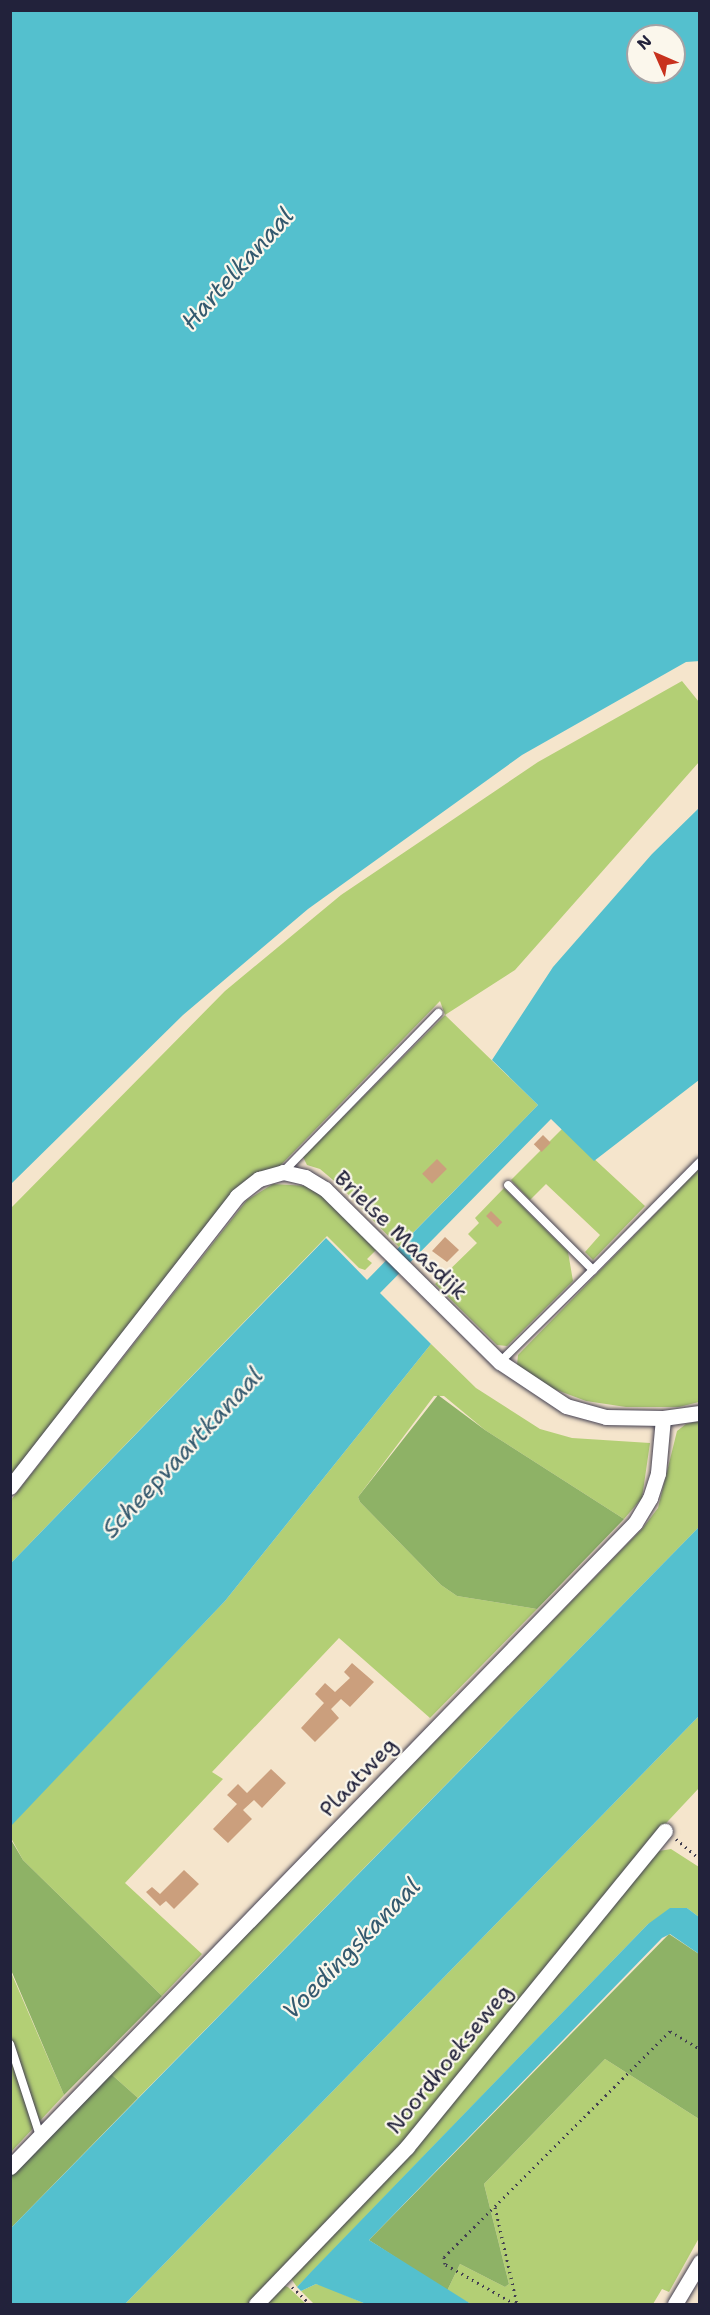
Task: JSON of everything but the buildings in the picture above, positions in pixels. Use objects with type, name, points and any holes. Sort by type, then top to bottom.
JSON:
[{"type":"street","name":"Brielse Maasdijk","points":[[283,1172],[305,1177],[325,1189],[500,1362],[566,1406],[606,1417],[663,1418]]},
{"type":"street","points":[[10,1487],[237,1196],[259,1179],[283,1172]]},
{"type":"street","points":[[663,1418],[699,1413]]},
{"type":"street","name":"Plaatweg","points":[[10,2167],[635,1523],[650,1498],[658,1473],[663,1418]]},
{"type":"street","name":"Noordhoekseweg","points":[[256,2304],[407,2147],[665,1831]]},
{"type":"street","points":[[675,2304],[699,2262]]},
{"type":"lane","points":[[283,1172],[438,1013]]},
{"type":"lane","points":[[500,1362],[699,1162]]},
{"type":"lane","points":[[508,1185],[593,1270]]},
{"type":"lane","points":[[10,2044],[41,2137]]},
{"type":"path","points":[[665,1831],[699,1859]]},
{"type":"path","points":[[516,2304],[445,2264],[444,2257],[670,2031],[699,2049]]},
{"type":"path","points":[[495,2206],[516,2304]]},
{"type":"path","points":[[306,2300],[310,2304]]},
{"type":"green space","points":[[682,681],[699,702],[699,762],[515,970],[445,1015],[440,1001],[279,1167],[256,1174],[11,1475],[11,1208],[225,991],[341,895],[538,762]]},
{"type":"green space","points":[[445,1015],[538,1105],[399,1247],[339,1185],[320,1169],[307,1165],[303,1157]]},
{"type":"green space","points":[[562,1129],[645,1206],[593,1260],[585,1252],[600,1235],[546,1184],[530,1200],[511,1180]]},
{"type":"green space","points":[[699,1169],[699,1402],[679,1407],[626,1407],[586,1401],[546,1386],[517,1365],[518,1355]]},
{"type":"green space","points":[[273,1184],[308,1186],[319,1193],[378,1248],[367,1259],[372,1263],[365,1270],[359,1268],[327,1236],[11,1563],[11,1500],[247,1200]]},
{"type":"green space","points":[[504,1188],[568,1252],[573,1281],[507,1346],[497,1345],[435,1284],[477,1243],[468,1234],[479,1223],[475,1218]]},
{"type":"green space","points":[[431,1344],[476,1388],[540,1429],[572,1438],[650,1443],[642,1498],[624,1519],[485,1430],[444,1396],[434,1396],[358,1497],[360,1502],[441,1585],[457,1596],[537,1609],[430,1718],[339,1638],[212,1772],[223,1779],[125,1883],[202,1954],[162,1996],[23,1860],[11,1838],[10,1826],[225,1601]]},
{"type":"green space","points":[[438,1395],[485,1430],[624,1519],[537,1609],[457,1596],[441,1585],[360,1502],[358,1497]]},
{"type":"green space","points":[[699,1421],[699,1527],[138,2098],[111,2074],[642,1529],[658,1508],[677,1431],[686,1424]]},
{"type":"green space","points":[[699,1716],[699,1788],[654,1836],[412,2134],[325,2227],[248,2304],[125,2304]]},
{"type":"green space","points":[[10,1838],[23,1860],[162,1996],[64,2095],[11,1970]]},
{"type":"green space","points":[[671,1849],[699,1867],[699,1917],[687,1908],[648,1924],[297,2287],[290,2277],[659,1851]]},
{"type":"green space","points":[[669,1934],[699,1954],[699,2119],[605,2059],[484,2184],[509,2284],[505,2287],[460,2264],[447,2291],[369,2240]]},
{"type":"green space","points":[[10,1970],[64,2095],[11,2152],[10,2152]]},
{"type":"green space","points":[[605,2059],[699,2119],[699,2238],[669,2292],[662,2289],[653,2304],[471,2304],[447,2291],[460,2264],[505,2287],[509,2284],[484,2184]]},
{"type":"green space","points":[[111,2074],[138,2098],[11,2228],[11,2176]]},
{"type":"green space","points":[[316,2284],[366,2304],[314,2304],[301,2291]]},
{"type":"green space","points":[[282,2285],[288,2287],[306,2304],[262,2304]]},
{"type":"water","name":"Hartelkanaal","points":[[11,10],[699,11],[700,661],[686,662],[522,755],[308,909],[183,1015],[11,1184]]},
{"type":"water","name":"Scheepvaartkanaal","points":[[699,808],[699,1080],[594,1161],[551,1119],[380,1293],[431,1344],[225,1601],[11,1826],[11,1563],[326,1238],[367,1280],[538,1105],[492,1060],[553,967],[652,854]]},
{"type":"water","name":"Voedingskanaal","points":[[699,1527],[699,1716],[125,2304],[11,2304],[11,2228]]},
{"type":"water","points":[[670,1908],[687,1908],[699,1917],[699,1954],[670,1934],[662,1938],[369,2240],[471,2304],[366,2304],[316,2284],[301,2291],[297,2287],[311,2272],[648,1924]]}]
